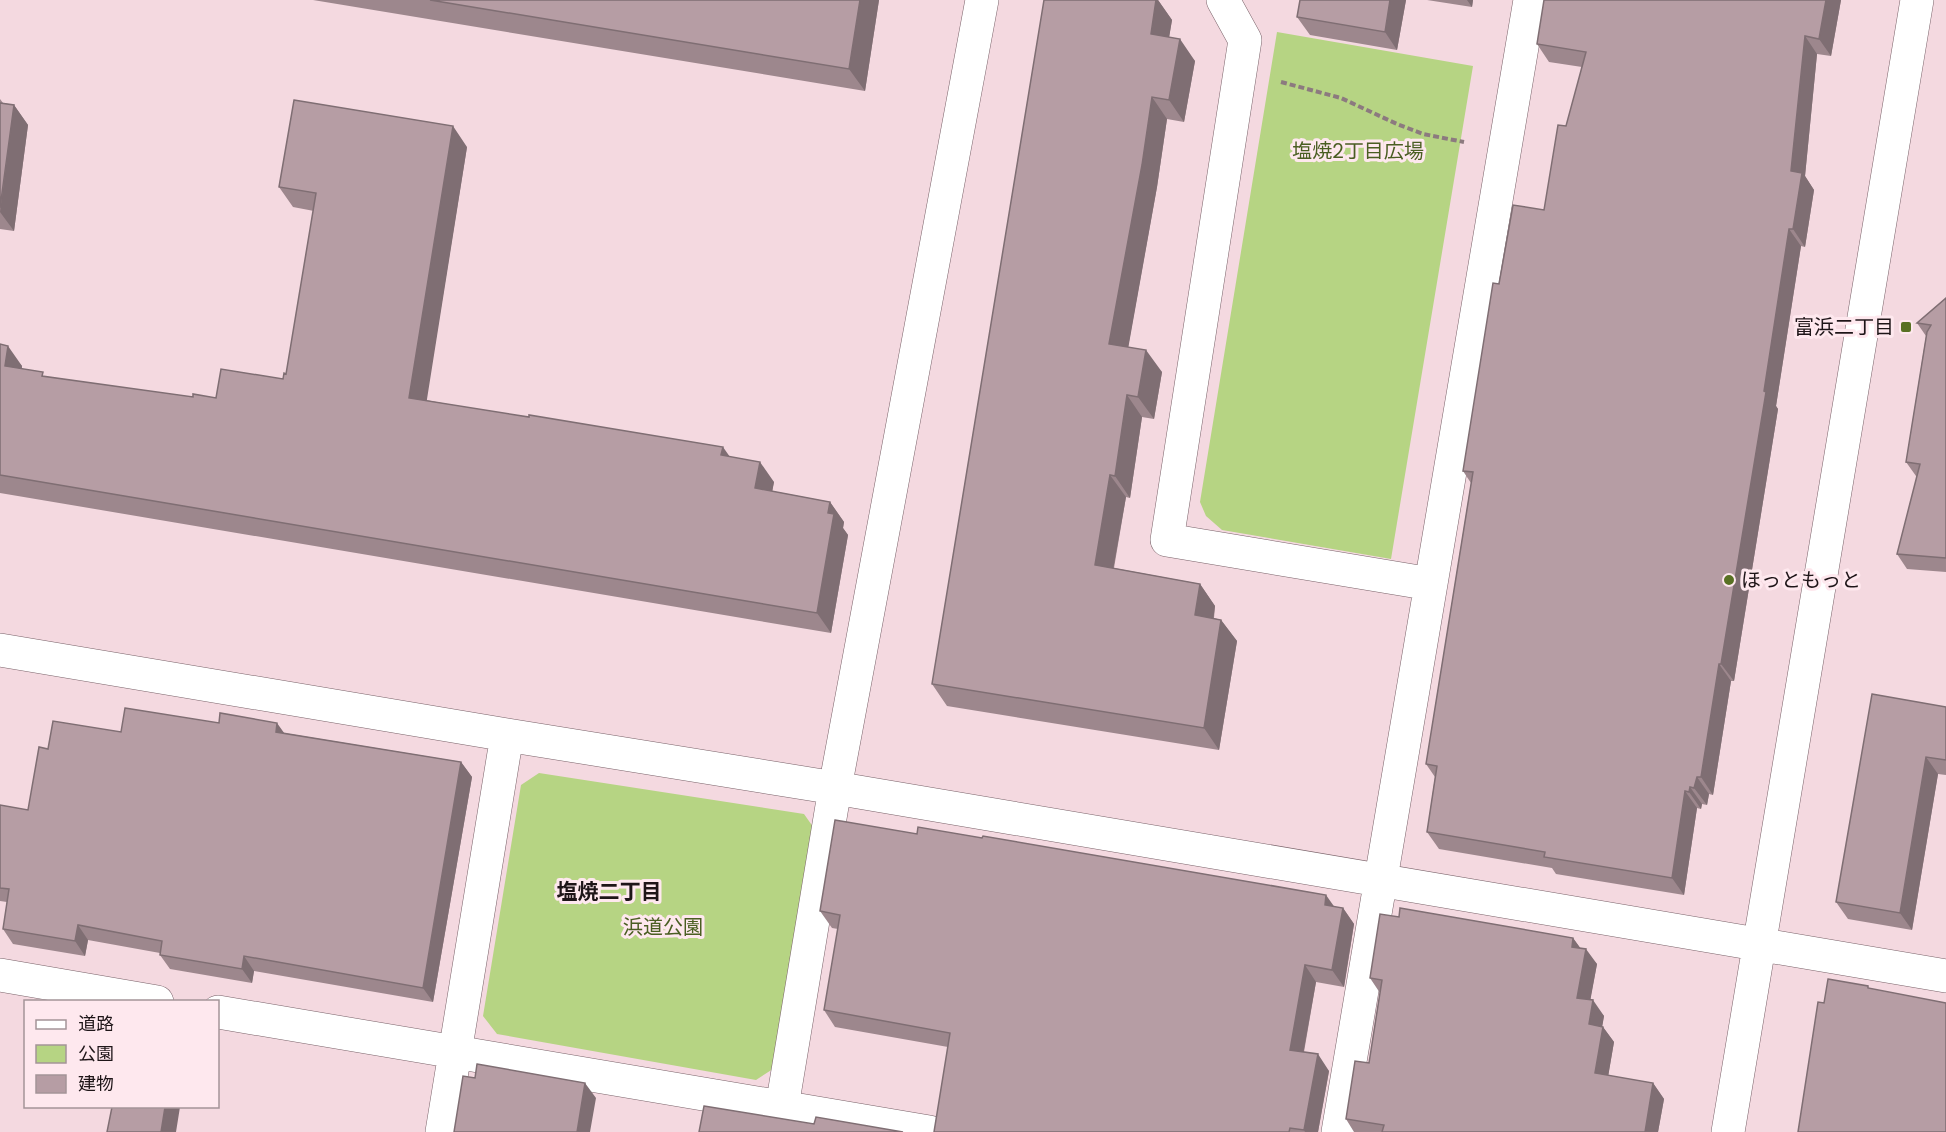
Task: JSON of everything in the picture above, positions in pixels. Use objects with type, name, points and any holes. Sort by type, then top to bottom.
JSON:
[{"type":"street","points":[[782,1107],[835,788],[982,0]]},
{"type":"street","points":[[1223,0],[1245,40],[1167,540],[1431,584]]},
{"type":"street","points":[[1338,1132],[1530,0]]},
{"type":"street","points":[[1728,1132],[1917,0]]},
{"type":"street","points":[[0,650],[835,788],[1946,976]]},
{"type":"street","points":[[442,1132],[507,735]]},
{"type":"street","points":[[0,975],[145,1000]]},
{"type":"street","points":[[219,1012],[929,1132]]},
{"type":"path","points":[[1280,82],[1341,98],[1423,134],[1461,141]]},
{"type":"green space","name":"塩焼2丁目広場","points":[[1277,32],[1473,66],[1391,559],[1222,530],[1206,516],[1200,502]]},
{"type":"green space","name":"浜道公園","points":[[539,773],[804,814],[816,831],[776,1067],[756,1080],[497,1034],[483,1016],[521,785]]},
{"type":"building","points":[[430,0],[860,0],[849,69]]},
{"type":"building","points":[[1044,0],[1156,0],[1151,34],[1180,39],[1169,100],[1152,97],[1142,165],[1109,344],[1146,350],[1138,397],[1127,395],[1115,476],[1110,475],[1095,565],[1200,584],[1195,615],[1221,620],[1204,728],[932,684]]},
{"type":"building","points":[[1300,0],[1390,0],[1385,32],[1297,17]]},
{"type":"building","points":[[1544,0],[1826,0],[1819,39],[1805,36],[1791,171],[1802,173],[1793,229],[1789,229],[1764,391],[1766,392],[1701,777],[1697,777],[1694,788],[1690,787],[1689,792],[1685,791],[1672,878],[1544,857],[1545,852],[1427,832],[1437,766],[1426,764],[1473,472],[1463,471],[1493,283],[1499,284],[1513,205],[1544,210],[1558,125],[1566,126],[1586,52],[1537,44]]},
{"type":"building","points":[[294,100],[453,126],[409,398],[723,447],[721,455],[760,462],[755,488],[830,502],[828,513],[834,514],[817,613],[0,475],[0,344],[8,346],[5,366],[43,372],[42,376],[193,397],[193,394],[216,398],[221,369],[283,379],[284,373],[286,374],[316,193],[279,187]]},
{"type":"building","points":[[0,103],[14,105],[0,208]]},
{"type":"building","points":[[1946,298],[1946,558],[1897,554],[1920,464],[1906,462],[1927,332],[1931,325],[1917,323]]},
{"type":"building","points":[[1872,694],[1946,707],[1946,760],[1926,757],[1900,913],[1836,902]]},
{"type":"building","points":[[125,708],[219,723],[220,713],[277,723],[276,732],[461,762],[423,988],[244,956],[242,969],[160,955],[162,941],[78,925],[75,941],[3,929],[9,889],[0,888],[0,805],[28,810],[39,747],[48,749],[53,721],[121,732]]},
{"type":"building","points":[[835,820],[917,834],[918,827],[982,838],[983,836],[1326,895],[1325,905],[1343,908],[1332,970],[1305,965],[1290,1050],[1318,1054],[1304,1130],[1290,1128],[1289,1132],[934,1132],[950,1033],[824,1010],[840,915],[820,911]]},
{"type":"building","points":[[1400,908],[1573,938],[1572,947],[1586,949],[1577,998],[1593,1000],[1589,1024],[1603,1027],[1595,1073],[1653,1083],[1645,1132],[1382,1132],[1384,1125],[1346,1119],[1355,1061],[1369,1063],[1382,980],[1370,978],[1380,914],[1399,917]]},
{"type":"building","points":[[1828,979],[1946,1003],[1946,1132],[1798,1132],[1818,1002],[1824,1003]]},
{"type":"building","points":[[477,1064],[585,1083],[577,1132],[454,1132],[463,1076],[475,1078]]},
{"type":"building","points":[[704,1106],[814,1124],[816,1117],[903,1132],[699,1132]]},
{"type":"building","points":[[112,1108],[165,1108],[161,1132],[107,1132]]},
{"type":"place","name":"富浜二丁目","points":[[1906,327]]},
{"type":"place","name":"ほっともっと","points":[[1729,580]]},
{"type":"district","name":"塩焼二丁目","points":[[609,892]]}]
